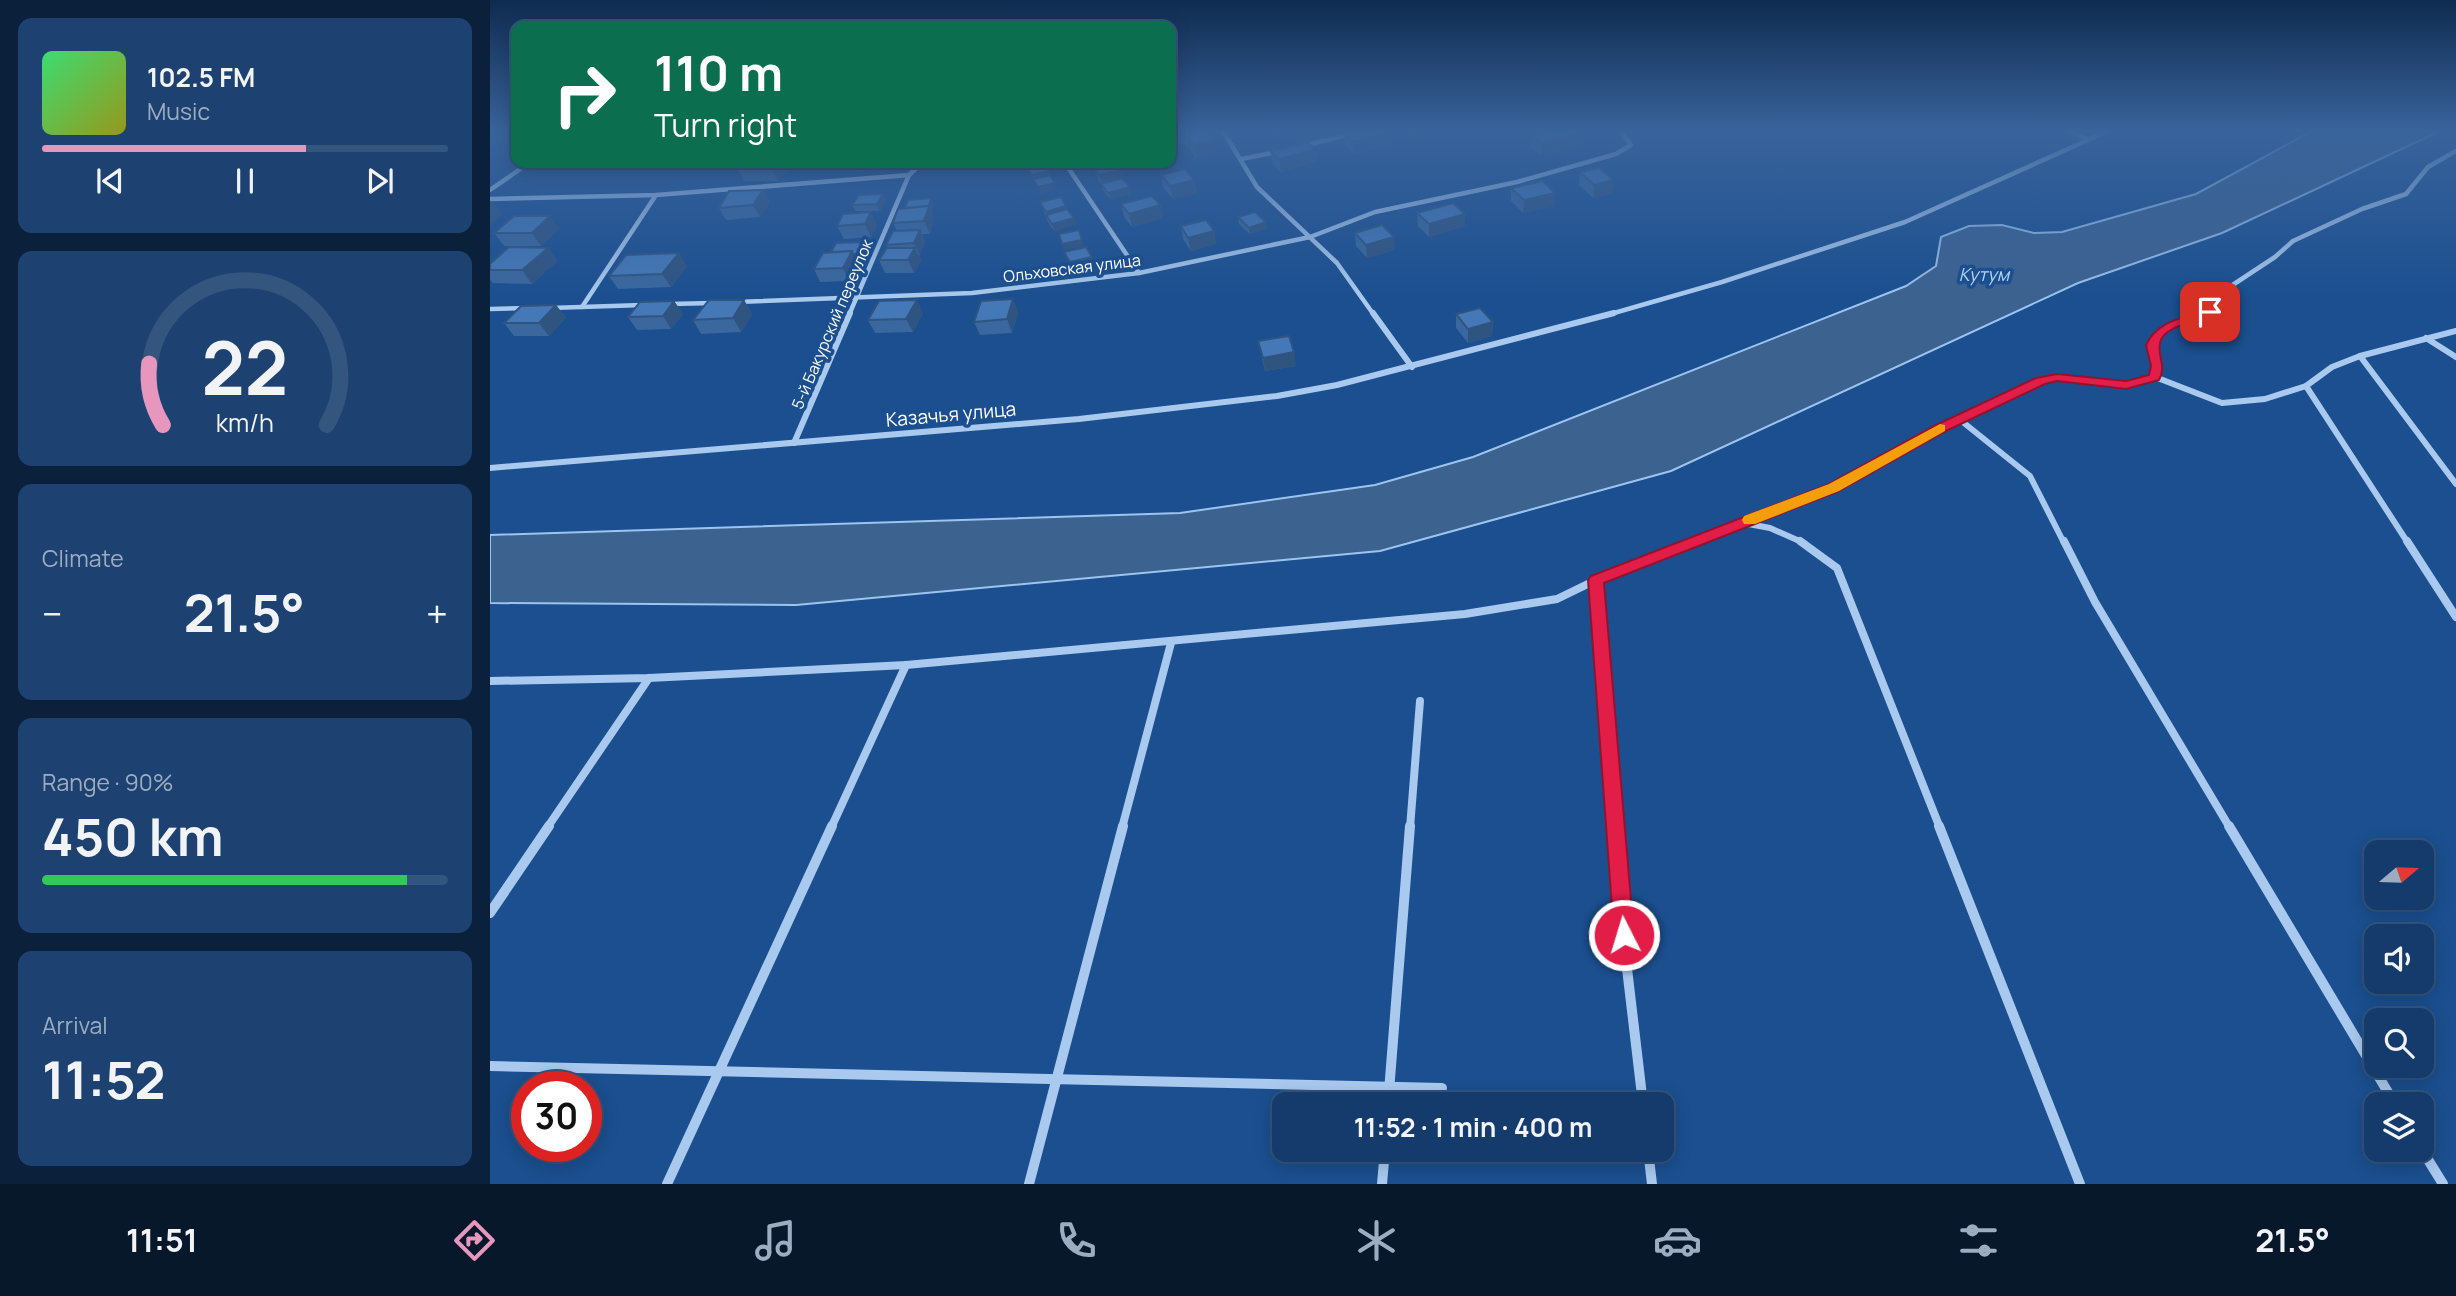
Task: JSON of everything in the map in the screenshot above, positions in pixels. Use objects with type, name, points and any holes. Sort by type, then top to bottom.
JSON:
[{"type":"street","points":[[490,199],[656,195],[767,186]]},
{"type":"street","name":"5-й Бакурский переулок","points":[[794,443],[904,186]]},
{"type":"street","points":[[1081,186],[1139,273]]},
{"type":"street","points":[[1257,186],[1337,263],[1412,367]]},
{"type":"street","name":"Ольховская улица","points":[[734,302],[972,293],[1139,273],[1310,237],[1375,212],[1497,186]]},
{"type":"street","name":"Казачья улица","points":[[490,468],[1079,419],[1277,396],[1412,367],[1695,290],[1905,222],[1985,186]]},
{"type":"street","points":[[2155,377],[2158,366],[2153,345],[2157,335],[2171,326],[2210,312],[2225,290],[2275,257],[2293,241],[2352,213],[2406,194],[2412,186]]},
{"type":"street","points":[[582,307],[656,195]]},
{"type":"street","points":[[665,304],[720,303]]},
{"type":"street","points":[[490,309],[651,305]]},
{"type":"street","points":[[490,681],[649,678],[906,665],[1171,643],[1465,614],[1557,599],[1596,580],[1834,487],[1959,419],[2041,381],[2057,377],[2126,385],[2155,377],[2222,403],[2265,399],[2306,386],[2332,366],[2360,356],[2456,331]]},
{"type":"street","points":[[2425,338],[2456,357]]},
{"type":"street","points":[[2360,356],[2456,484]]},
{"type":"street","points":[[2306,386],[2456,617]]},
{"type":"street","points":[[1959,419],[2030,476],[2095,602],[2388,1092]]},
{"type":"street","points":[[1742,523],[1768,527],[1792,536],[1819,550],[1837,568],[2080,1184]]},
{"type":"street","points":[[1596,580],[1619,879],[1642,1092]]},
{"type":"street","points":[[1029,1184],[1171,643]]},
{"type":"street","points":[[667,1184],[722,1072],[906,665]]},
{"type":"street","points":[[490,913],[649,678]]},
{"type":"street","points":[[1389,1092],[1420,701]]},
{"type":"street","points":[[490,1066],[1442,1088]]},
{"type":"street","points":[[1382,1184],[1384,1162]]},
{"type":"street","points":[[1649,1162],[1652,1184]]},
{"type":"street","points":[[2429,1162],[2442,1184]]},
{"type":"water","name":"Кутум","points":[[2210,186],[2322,186],[2222,233],[2078,283],[1671,471],[1380,551],[796,605],[490,603],[490,535],[1180,513],[1375,485],[1473,457],[1906,286],[1936,266],[1941,237],[1969,226],[2002,225],[2034,233],[2062,232],[2196,194]]},
{"type":"building","points":[[1103,186],[1130,187],[1108,193]]},
{"type":"building","points":[[1548,186],[1555,193],[1524,200],[1511,188]]},
{"type":"building","points":[[763,190],[753,205],[719,208],[729,191]]},
{"type":"building","points":[[883,194],[877,204],[852,205],[859,195]]},
{"type":"building","points":[[1152,196],[1160,205],[1129,214],[1121,204]]},
{"type":"building","points":[[1061,197],[1066,206],[1046,212],[1040,202]]},
{"type":"building","points":[[931,198],[929,206],[905,208],[908,200]]},
{"type":"building","points":[[1453,203],[1465,214],[1429,224],[1417,213]]},
{"type":"building","points":[[929,206],[924,221],[893,223],[898,209]]},
{"type":"building","points":[[1067,209],[1074,218],[1052,224],[1046,215]]},
{"type":"building","points":[[871,212],[865,224],[837,226],[843,214]]},
{"type":"building","points":[[1255,212],[1266,222],[1249,228],[1238,217]]},
{"type":"building","points":[[514,216],[550,216],[532,233],[494,233]]},
{"type":"building","points":[[1206,220],[1214,231],[1188,238],[1181,226]]},
{"type":"building","points":[[1382,225],[1394,237],[1366,245],[1355,233]]},
{"type":"building","points":[[920,230],[914,243],[886,245],[893,231]]},
{"type":"building","points":[[1079,230],[1082,240],[1062,244],[1059,234]]},
{"type":"building","points":[[864,242],[857,254],[852,251],[831,252],[836,243]]},
{"type":"building","points":[[509,247],[548,248],[522,270],[490,270],[490,264]]},
{"type":"building","points":[[1086,247],[1092,257],[1070,262],[1064,252]]},
{"type":"building","points":[[887,248],[915,248],[908,260],[879,260]]},
{"type":"building","points":[[852,251],[843,268],[814,269],[823,253]]},
{"type":"building","points":[[679,253],[662,274],[609,276],[626,255]]},
{"type":"building","points":[[1013,299],[1007,319],[974,322],[981,301]]},
{"type":"building","points":[[709,300],[744,300],[733,318],[693,320]]},
{"type":"building","points":[[917,300],[906,319],[868,320],[879,301]]},
{"type":"building","points":[[674,301],[663,316],[628,317],[640,302]]},
{"type":"building","points":[[556,305],[539,323],[504,323],[521,306]]},
{"type":"building","points":[[1480,308],[1493,322],[1468,329],[1456,314]]},
{"type":"building","points":[[1289,336],[1294,352],[1263,358],[1258,341]]},
{"type":"slow traffic","points":[[1749,520],[1834,487],[1940,428]]},
{"type":"route","points":[[1624,935],[1596,580],[1834,487],[1941,428],[2041,381],[2057,377],[2126,385],[2155,377],[2158,366],[2153,345],[2157,335],[2171,326],[2210,312]]}]
